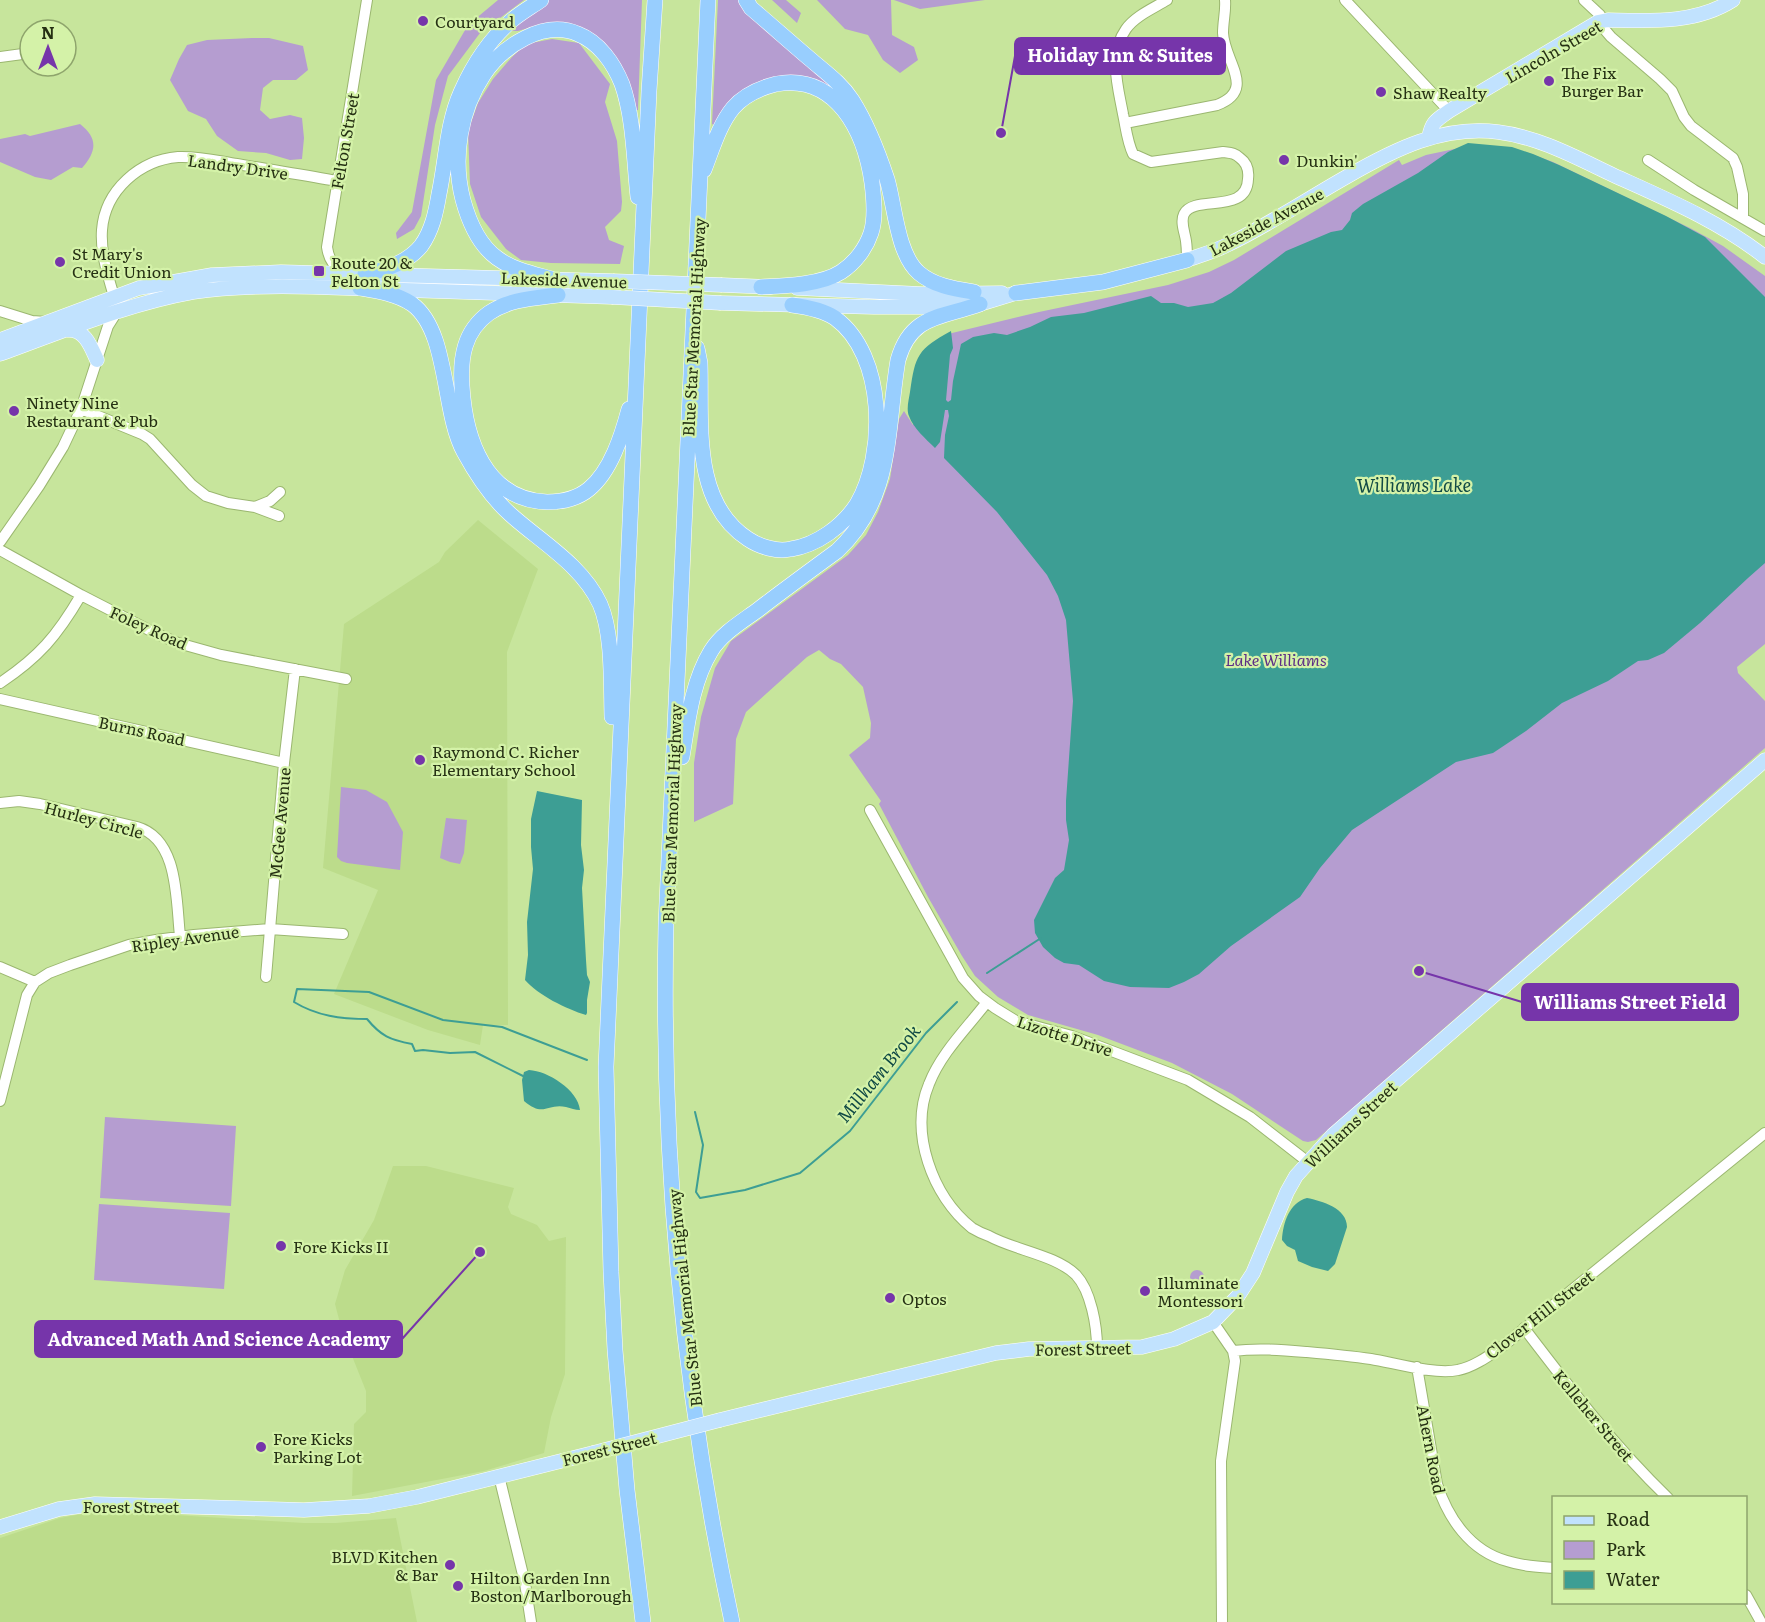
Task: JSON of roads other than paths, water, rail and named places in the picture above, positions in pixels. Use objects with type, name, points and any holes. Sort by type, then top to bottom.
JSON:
[{"type":"highway","points":[[363,281],[408,257],[426,238],[436,214],[452,121],[462,91],[484,51],[495,37],[512,20],[541,0]]},
{"type":"highway","points":[[643,1622],[624,1459],[611,1272],[606,1067],[649,91],[655,0]]},
{"type":"highway","name":"Blue Star Memorial Highway","points":[[708,0],[666,934],[665,1025],[675,1222],[683,1317],[715,1535],[732,1622]]},
{"type":"highway","points":[[746,0],[765,20],[836,81],[854,104],[870,133],[890,188],[902,243],[912,267],[934,282],[977,298]]},
{"type":"highway","points":[[552,279],[504,263],[486,248],[476,233],[464,206],[457,158],[465,116],[473,94],[489,67],[509,48],[530,36],[547,31],[567,31],[586,38],[603,52],[621,83],[630,121],[642,264]]},
{"type":"highway","points":[[700,178],[730,112],[740,101],[761,89],[787,83],[813,87],[837,102],[855,126],[866,156],[873,197],[873,225],[863,250],[846,268],[834,276],[802,284],[761,286]]},
{"type":"highway","name":"Lakeside Avenue","points":[[1016,293],[1103,282],[1187,260]]},
{"type":"highway","points":[[363,281],[412,304],[425,318],[437,348],[456,433],[476,472],[488,491],[502,506],[574,568],[600,603],[606,622],[609,650],[614,868]]},
{"type":"highway","points":[[558,295],[507,303],[489,313],[468,336],[463,351],[460,368],[468,429],[480,459],[500,484],[520,496],[543,502],[571,499],[588,490],[604,471],[620,436],[631,403],[638,368]]},
{"type":"highway","points":[[671,819],[692,704],[698,681],[710,652],[733,628],[850,539],[870,509],[881,479],[897,367],[905,342],[915,328],[922,323],[962,310],[977,298]]},
{"type":"highway","points":[[692,327],[700,363],[704,470],[712,498],[729,523],[740,534],[752,541],[776,549],[788,550],[815,542],[848,516],[863,491],[871,461],[875,431],[875,404],[870,372],[859,346],[848,331],[830,315],[815,309],[792,305]]},
{"type":"main road","name":"Lincoln Street","points":[[1429,137],[1434,122],[1449,111],[1603,21],[1690,18],[1733,0]]},
{"type":"main road","name":"Lakeside Avenue","points":[[1187,260],[1228,245],[1385,155],[1429,137],[1448,133],[1486,131],[1510,134],[1549,146],[1725,229],[1765,257]]},
{"type":"main road","name":"Lakeside Avenue","points":[[116,304],[151,286],[212,275],[281,272],[346,274],[363,281],[558,295],[721,303],[922,307],[1016,293]]},
{"type":"main road","name":"Lakeside Avenue","points":[[116,304],[215,290],[274,286],[363,281],[552,279],[761,286],[977,298]]},
{"type":"main road","points":[[0,340],[116,304]]},
{"type":"main road","points":[[0,354],[68,330],[116,304]]},
{"type":"main road","points":[[68,330],[72,329],[90,343],[97,360]]},
{"type":"main road","name":"Williams Street","points":[[1213,1322],[1246,1286],[1296,1176],[1333,1135],[1765,760]]},
{"type":"main road","name":"Forest Street","points":[[0,1527],[59,1509],[96,1503],[304,1510],[398,1502],[720,1420],[1003,1352],[1029,1348],[1149,1346],[1182,1336],[1213,1322]]},
{"type":"street","name":"Felton Street","points":[[346,274],[334,267],[327,247],[367,0]]},
{"type":"street","points":[[1167,0],[1147,11],[1126,27],[1118,44],[1117,83],[1127,142],[1133,154],[1151,162],[1223,152],[1235,153],[1245,162],[1249,173],[1248,186],[1232,201],[1200,205],[1189,208],[1184,213],[1182,221],[1187,260]]},
{"type":"street","points":[[1125,123],[1217,105],[1227,101],[1235,92],[1238,81],[1223,34],[1225,0]]},
{"type":"street","points":[[1346,0],[1449,111]]},
{"type":"street","points":[[1584,0],[1600,15],[1605,30],[1611,37],[1672,91],[1684,117],[1691,126],[1732,158],[1737,166],[1743,194],[1743,218]]},
{"type":"street","points":[[0,57],[18,55]]},
{"type":"street","name":"Landry Drive","points":[[116,304],[103,249],[103,223],[115,193],[128,178],[143,167],[165,159],[189,158],[337,181]]},
{"type":"street","points":[[1648,160],[1765,231]]},
{"type":"street","points":[[0,543],[63,447],[81,409],[116,304]]},
{"type":"street","points":[[0,310],[32,321],[50,323]]},
{"type":"street","points":[[81,409],[150,439],[192,485],[206,496],[228,503],[255,507],[279,516]]},
{"type":"street","points":[[255,507],[270,501],[280,492]]},
{"type":"street","name":"Foley Road","points":[[0,550],[81,595],[178,643],[221,655],[346,679]]},
{"type":"street","points":[[0,683],[30,661],[48,644],[81,595]]},
{"type":"street","name":"McGee Avenue","points":[[266,977],[284,763],[295,669]]},
{"type":"street","name":"Burns Road","points":[[0,699],[284,763]]},
{"type":"street","name":"Hurley Circle","points":[[0,803],[20,801],[40,804],[150,832],[169,857],[180,936]]},
{"type":"street","name":"Lizotte Drive","points":[[870,810],[963,978],[987,1002],[1016,1021],[1072,1036],[1188,1080],[1250,1118],[1308,1162]]},
{"type":"street","name":"Ripley Avenue","points":[[35,982],[49,973],[129,945],[180,936],[270,928],[343,934]]},
{"type":"street","points":[[0,967],[35,982],[27,995],[1,1096]]},
{"type":"street","points":[[987,1002],[940,1061],[929,1084],[923,1102],[921,1124],[922,1142],[927,1162],[937,1184],[953,1208],[973,1228],[994,1239],[1060,1264],[1074,1273],[1084,1284],[1097,1333],[1097,1348]]},
{"type":"street","name":"Clover Hill Street","points":[[1233,1351],[1258,1348],[1288,1350],[1352,1356],[1450,1371],[1465,1368],[1494,1353],[1765,1132]]},
{"type":"street","points":[[1213,1322],[1233,1351],[1235,1361],[1220,1473],[1222,1622]]},
{"type":"street","name":"Kelleher Street","points":[[1524,1328],[1569,1388],[1616,1444],[1667,1496]]},
{"type":"street","name":"Ahern Road","points":[[1417,1367],[1437,1484],[1452,1520],[1462,1533],[1490,1554],[1504,1561],[1524,1566],[1552,1568]]},
{"type":"street","points":[[498,1476],[525,1583],[531,1622]]},
{"type":"street","points":[[1747,1597],[1761,1622]]},
{"type":"water","name":"Williams Lake","points":[[1468,143],[1512,147],[1533,154],[1666,216],[1705,237],[1765,297],[1765,563],[1664,653],[1648,660],[1638,661],[1608,681],[1562,703],[1493,753],[1456,762],[1352,830],[1320,868],[1300,897],[1231,946],[1199,974],[1169,988],[1130,987],[1104,981],[1079,965],[1064,963],[1043,947],[1035,933],[1034,920],[1055,878],[1064,870],[1069,840],[1066,801],[1073,701],[1066,620],[1058,596],[1047,575],[997,512],[944,458],[948,410],[945,410],[940,442],[935,448],[913,425],[908,413],[908,404],[916,361],[925,348],[951,331],[953,348],[950,355],[946,400],[948,402],[951,400],[961,344],[973,337],[994,333],[1007,335],[1051,317],[1084,313],[1151,296],[1161,303],[1174,303],[1188,307],[1213,303],[1231,293],[1286,251],[1331,232],[1342,230],[1350,220],[1352,213],[1363,204],[1418,173],[1448,152]]},
{"type":"water","points":[[537,791],[582,800],[581,845],[584,870],[582,888],[587,975],[590,982],[586,1015],[553,1001],[525,980],[528,955],[527,922],[533,869],[531,819]]},
{"type":"water","points":[[529,1070],[545,1074],[561,1083],[574,1095],[580,1110],[560,1106],[536,1109],[524,1101],[522,1080],[524,1072]]},
{"type":"water","points":[[1307,1198],[1333,1206],[1346,1220],[1347,1227],[1335,1264],[1328,1271],[1298,1261],[1295,1250],[1282,1240],[1288,1214],[1296,1204]]},
{"type":"waterway","name":"Millham Brook","points":[[987,973],[1041,938]]},
{"type":"waterway","name":"Millham Brook","points":[[523,1076],[475,1052],[415,1051],[412,1044],[386,1036],[367,1019],[329,1016],[311,1011],[294,1002],[297,989],[369,992],[443,1020],[502,1027],[587,1060]]},
{"type":"waterway","name":"Millham Brook","points":[[695,1112],[703,1145],[696,1192],[700,1198],[745,1190],[800,1173],[850,1131],[926,1033],[957,1002]]},
{"type":"place","name":"Courtyard","points":[[423,21]]},
{"type":"place","name":"The Fix Burger Bar","points":[[1549,81]]},
{"type":"place","name":"Shaw Realty","points":[[1381,92]]},
{"type":"place","name":"Holiday Inn & Suites","points":[[1001,133]]},
{"type":"place","name":"Dunkin'","points":[[1284,160]]},
{"type":"place","name":"St Mary's Credit Union","points":[[60,262]]},
{"type":"place","name":"Route 20 & Felton St","points":[[319,271]]},
{"type":"place","name":"Ninety Nine Restaurant & Pub","points":[[14,411]]},
{"type":"place","name":"Raymond C. Richer Elementary School","points":[[420,760]]},
{"type":"place","name":"Williams Street Field","points":[[1419,971]]},
{"type":"place","name":"Fore Kicks II","points":[[281,1246]]},
{"type":"place","name":"Advanced Math And Science Academy","points":[[480,1252]]},
{"type":"place","name":"Illuminate Montessori","points":[[1145,1291]]},
{"type":"place","name":"Optos","points":[[890,1298]]},
{"type":"place","name":"Fore Kicks Parking Lot","points":[[261,1447]]},
{"type":"place","name":"BLVD Kitchen & Bar","points":[[450,1565]]},
{"type":"place","name":"Hilton Garden Inn Boston/Marlborough","points":[[458,1586]]},
{"type":"park label","name":"Lake Williams","points":[[1276,659]]}]
